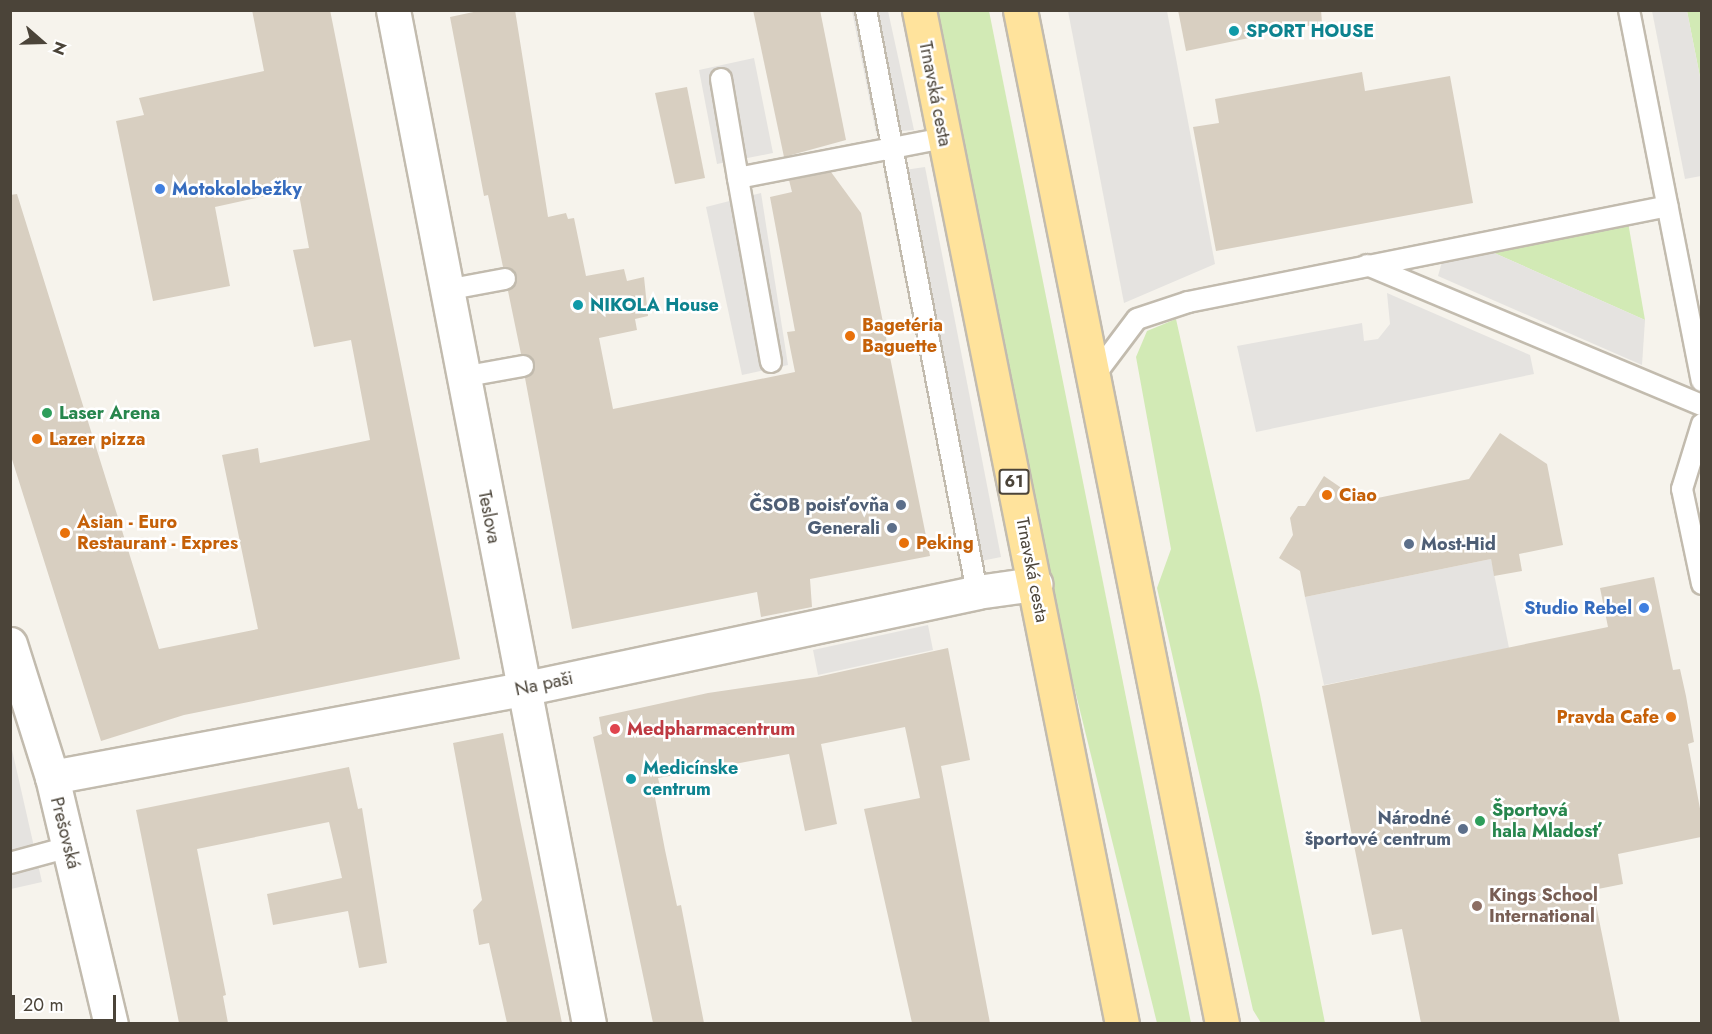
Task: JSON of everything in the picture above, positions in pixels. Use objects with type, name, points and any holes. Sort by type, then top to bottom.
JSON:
[{"type":"main road","name":"Trnavská cesta","points":[[919,10],[1122,1023]]},
{"type":"main road","points":[[1020,10],[1222,1023]]},
{"type":"street","name":"Teslova","points":[[393,10],[522,689],[589,1023]]},
{"type":"street","name":"Na paši","points":[[52,777],[522,689],[977,592],[1035,584]]},
{"type":"street","name":"Prešovská","points":[[13,656],[52,777],[111,1023]]},
{"type":"lane","points":[[866,10],[977,592]]},
{"type":"lane","points":[[1629,10],[1701,381]]},
{"type":"lane","points":[[721,79],[771,362]]},
{"type":"lane","points":[[738,178],[943,138]]},
{"type":"lane","points":[[1094,376],[1137,319],[1188,302],[1667,206]]},
{"type":"lane","points":[[1367,265],[1701,405]]},
{"type":"lane","points":[[446,290],[505,279]]},
{"type":"lane","points":[[462,377],[523,366]]},
{"type":"lane","points":[[1701,424],[1682,489],[1701,584]]},
{"type":"lane","points":[[10,862],[69,847]]},
{"type":"green space","points":[[937,11],[989,11],[1191,1023],[1157,1023],[1069,666]]},
{"type":"green space","points":[[1687,11],[1701,11],[1701,82]]},
{"type":"green space","points":[[1628,222],[1645,320],[1492,252]]},
{"type":"green space","points":[[1176,319],[1260,695],[1325,1023],[1261,1023],[1253,1010],[1157,588],[1171,549],[1136,357],[1147,331]]},
{"type":"shaded area","points":[[852,11],[888,11],[914,130],[876,133]]},
{"type":"shaded area","points":[[1068,11],[1167,11],[1215,264],[1124,303]]},
{"type":"shaded area","points":[[1652,11],[1687,11],[1701,82],[1701,176],[1685,179]]},
{"type":"shaded area","points":[[754,58],[773,153],[717,164],[699,70]]},
{"type":"shaded area","points":[[925,167],[1001,557],[961,565],[884,173]]},
{"type":"shaded area","points":[[761,193],[788,365],[742,375],[706,207]]},
{"type":"shaded area","points":[[1492,252],[1645,320],[1642,365],[1438,276],[1443,258]]},
{"type":"shaded area","points":[[1387,293],[1530,355],[1534,374],[1256,432],[1237,346],[1362,323],[1364,341],[1378,339],[1390,324]]},
{"type":"shaded area","points":[[1491,559],[1509,648],[1324,685],[1305,597]]},
{"type":"shaded area","points":[[928,625],[933,650],[818,675],[813,650]]},
{"type":"shaded area","points":[[10,741],[42,882],[11,889],[10,889]]},
{"type":"building","points":[[252,10],[330,10],[460,659],[184,715],[101,741],[10,453],[10,195],[17,194],[159,649],[258,629],[222,455],[258,448],[260,463],[370,440],[351,340],[314,347],[293,250],[309,248],[298,189],[215,207],[230,286],[153,301],[116,121],[144,115],[139,98],[264,71]]},
{"type":"building","points":[[483,10],[515,10],[548,217],[566,213],[568,219],[574,218],[586,276],[624,269],[627,281],[644,277],[648,316],[635,319],[637,330],[599,338],[613,409],[795,372],[787,332],[795,331],[770,197],[792,192],[789,180],[831,172],[861,213],[930,556],[810,579],[812,607],[761,617],[757,592],[572,629],[525,378],[534,371],[535,363],[528,355],[521,354],[508,291],[516,284],[517,276],[510,268],[503,267],[488,195],[484,196],[450,17]]},
{"type":"building","points":[[753,10],[820,10],[846,140],[784,157]]},
{"type":"building","name":"SPORT HOUSE","points":[[1178,10],[1321,10],[1322,23],[1186,51]]},
{"type":"building","points":[[1362,72],[1365,91],[1450,76],[1473,203],[1216,251],[1193,127],[1219,123],[1215,99]]},
{"type":"building","points":[[687,87],[705,178],[675,184],[655,93]]},
{"type":"building","points":[[1500,433],[1547,464],[1563,545],[1519,554],[1522,571],[1494,576],[1491,559],[1305,597],[1300,571],[1279,558],[1293,535],[1290,518],[1298,506],[1305,506],[1324,476],[1353,496],[1368,500],[1469,479]]},
{"type":"building","name":"Športová hala Mladosť","points":[[1654,577],[1673,670],[1680,669],[1686,696],[1694,742],[1688,744],[1701,814],[1701,837],[1618,854],[1623,884],[1593,890],[1620,1023],[1421,1023],[1402,929],[1372,935],[1322,686],[1608,627],[1600,588]]},
{"type":"building","points":[[948,648],[970,760],[941,766],[990,1023],[912,1023],[864,809],[920,798],[905,727],[821,744],[837,824],[805,831],[789,754],[658,778],[660,786],[653,787],[677,906],[681,905],[704,1023],[653,1023],[593,737],[602,734],[599,717],[708,693],[817,677]]},
{"type":"building","points":[[503,733],[562,1023],[507,1023],[489,943],[479,945],[473,910],[482,900],[453,743]]},
{"type":"building","points":[[349,767],[358,809],[362,808],[387,963],[359,968],[348,911],[273,925],[267,894],[342,878],[329,822],[197,849],[226,995],[223,996],[228,1023],[179,1023],[136,810]]},
{"type":"place","name":"SPORT HOUSE","points":[[1234,31]]},
{"type":"place","name":"Motokolobežky","points":[[160,189]]},
{"type":"place","name":"NIKOLA House","points":[[578,305]]},
{"type":"place","name":"Bagetéria Baguette","points":[[850,336]]},
{"type":"place","name":"Laser Arena","points":[[47,413]]},
{"type":"place","name":"Lazer pizza","points":[[37,439]]},
{"type":"place","name":"Ciao","points":[[1327,495]]},
{"type":"place","name":"ČSOB poisťovňa","points":[[901,505]]},
{"type":"place","name":"Generali","points":[[892,528]]},
{"type":"place","name":"Asian - Euro Restaurant - Expres","points":[[65,533]]},
{"type":"place","name":"Peking","points":[[904,543]]},
{"type":"place","name":"Most-Hid","points":[[1409,544]]},
{"type":"place","name":"Studio Rebel","points":[[1644,608]]},
{"type":"place","name":"Pravda Cafe","points":[[1671,717]]},
{"type":"place","name":"Medpharmacentrum","points":[[615,729]]},
{"type":"place","name":"Medicínske centrum","points":[[631,779]]},
{"type":"place","name":"Športová hala Mladosť","points":[[1480,821]]},
{"type":"place","name":"Národné športové centrum","points":[[1463,829]]},
{"type":"place","name":"Kings School International","points":[[1477,906]]}]
